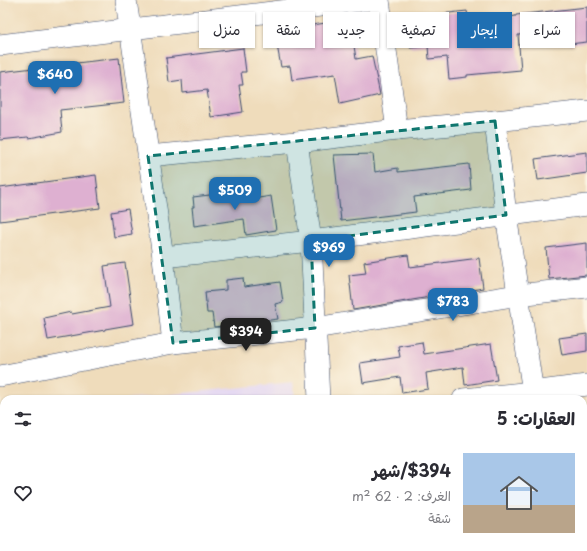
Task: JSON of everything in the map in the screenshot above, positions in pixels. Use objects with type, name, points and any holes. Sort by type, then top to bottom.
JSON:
[{"type":"street","points":[[126,0],[163,257],[172,343]]},
{"type":"street","points":[[0,45],[370,0]]},
{"type":"street","points":[[379,0],[397,130]]},
{"type":"street","points":[[148,156],[297,142],[397,130],[587,111]]},
{"type":"street","points":[[495,121],[506,215],[533,395]]},
{"type":"street","points":[[297,142],[311,241],[319,395]]},
{"type":"street","points":[[163,257],[311,241],[587,205]]},
{"type":"street","points":[[0,376],[172,343],[315,328],[518,295],[587,288]]},
{"type":"street","points":[[538,395],[587,385]]},
{"type":"highlighted area","points":[[495,121],[506,215],[311,241],[315,328],[173,343],[148,156]]},
{"type":"shaded area","points":[[293,382],[295,395],[165,395]]},
{"type":"building","points":[[587,7],[587,42],[575,43],[575,12],[543,12]]},
{"type":"building","points":[[457,12],[457,48],[512,48],[512,17],[520,15],[520,35],[518,35],[521,70],[467,75],[467,77],[449,79],[447,57],[429,59],[428,48],[449,48],[449,13]]},
{"type":"building","points":[[323,23],[323,48],[354,48],[356,59],[372,56],[380,95],[340,104],[335,74],[292,80],[290,66],[281,67],[278,48],[315,48],[315,25]]},
{"type":"building","points":[[243,48],[246,72],[241,72],[243,85],[239,85],[243,112],[211,117],[207,90],[183,93],[182,80],[169,82],[166,58]]},
{"type":"building","points":[[119,58],[124,103],[60,110],[62,132],[29,138],[0,140],[0,72]]},
{"type":"building","points":[[587,152],[587,173],[538,180],[535,159]]},
{"type":"building","points":[[373,154],[375,172],[398,168],[398,172],[469,164],[471,190],[414,197],[416,212],[341,221],[334,155]]},
{"type":"building","points":[[96,175],[100,208],[0,221],[0,188]]},
{"type":"building","points":[[246,188],[247,200],[271,196],[276,230],[246,235],[244,219],[194,226],[192,207],[194,207],[193,197],[218,194],[217,192]]},
{"type":"building","points":[[128,209],[132,234],[114,237],[111,212]]},
{"type":"building","points":[[587,243],[587,275],[549,279],[546,248]]},
{"type":"building","points":[[408,255],[410,267],[479,258],[483,288],[353,310],[349,275],[366,273],[364,262]]},
{"type":"building","points":[[125,263],[134,324],[48,340],[44,318],[71,312],[72,314],[110,307],[104,266]]},
{"type":"building","points":[[243,278],[244,287],[280,282],[283,302],[275,304],[278,319],[214,327],[212,313],[207,313],[205,292],[226,290],[226,280]]},
{"type":"building","points":[[587,334],[587,351],[562,355],[559,338]]},
{"type":"building","points":[[422,342],[424,354],[491,344],[497,380],[465,385],[463,367],[426,373],[428,389],[402,393],[400,377],[363,383],[360,363],[400,357],[398,346]]}]
